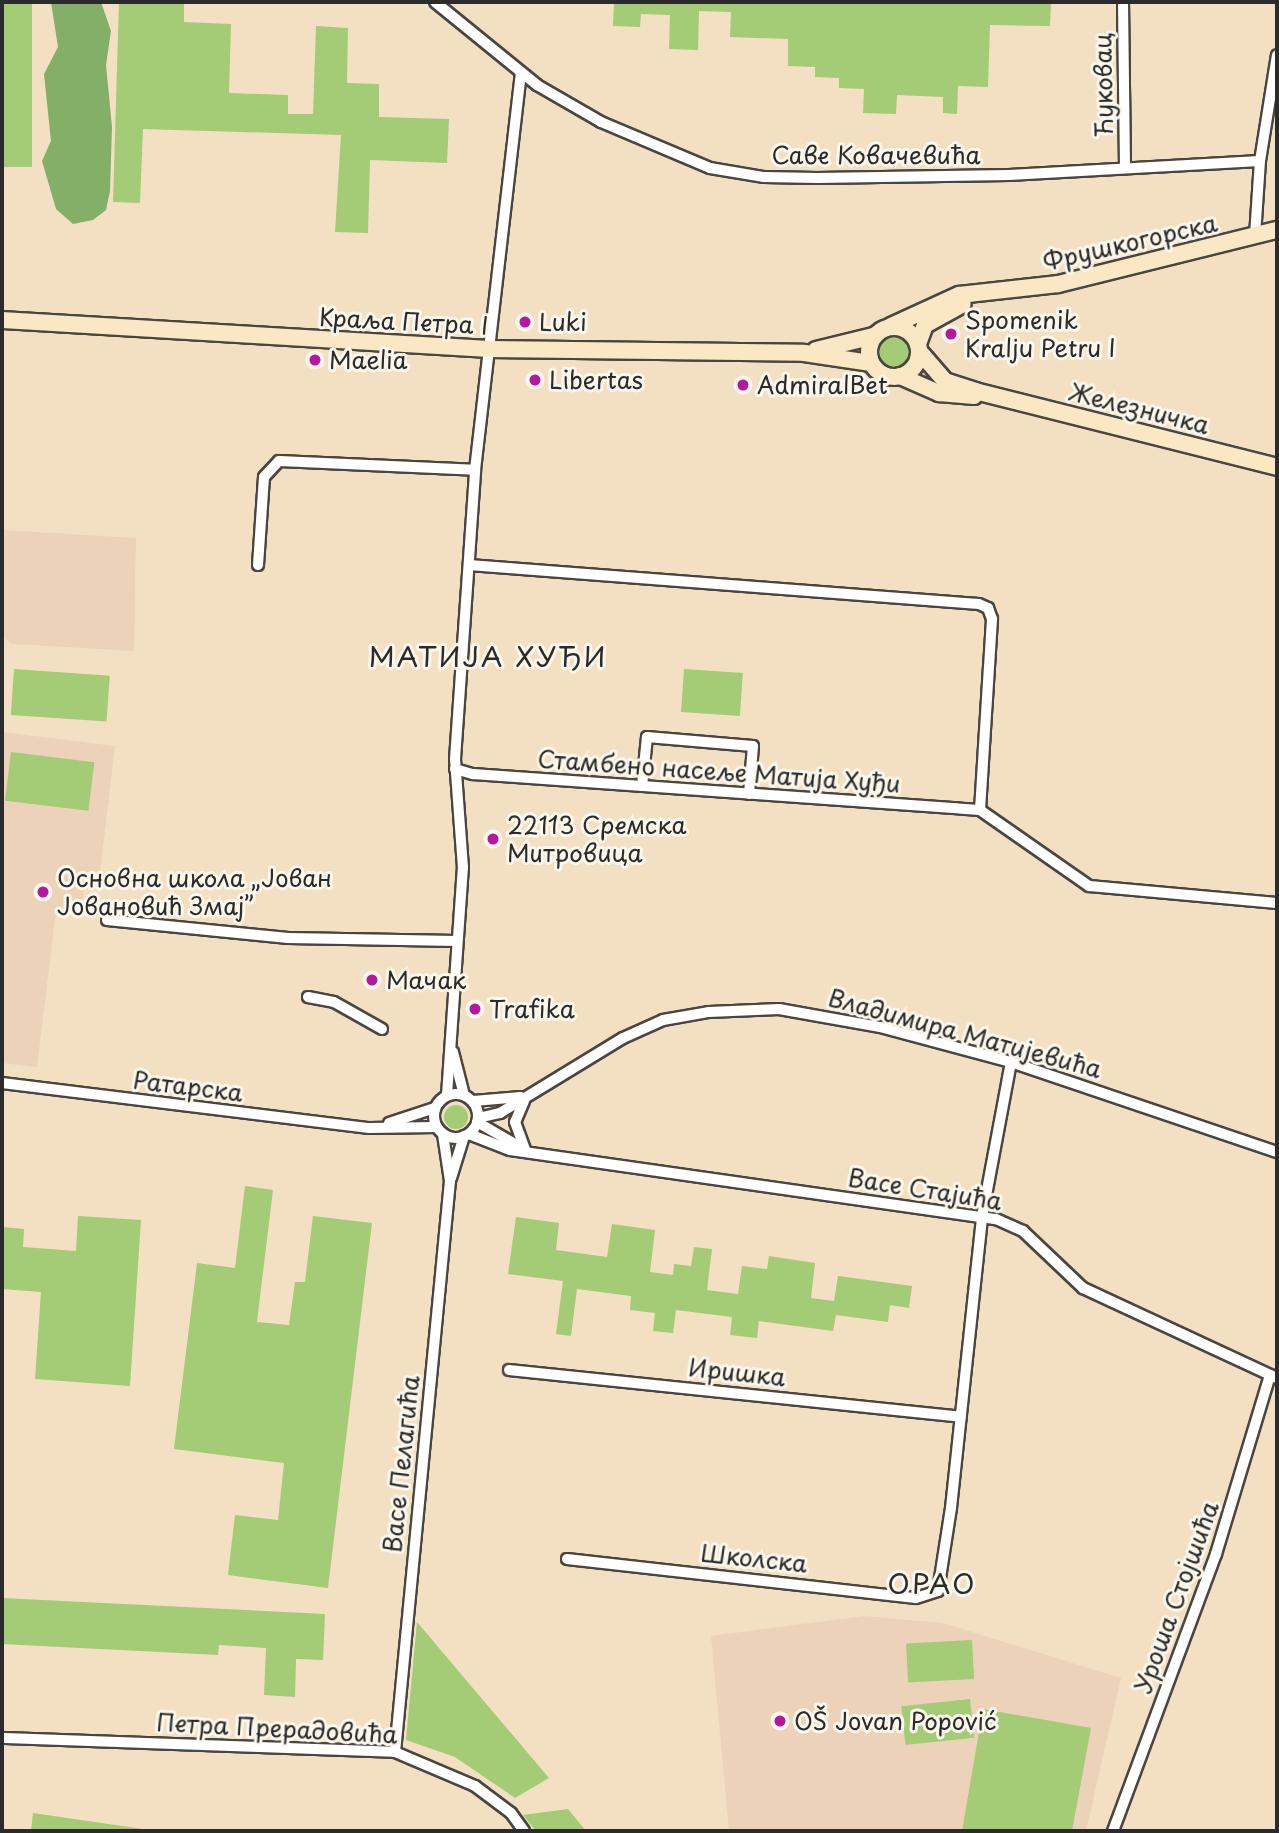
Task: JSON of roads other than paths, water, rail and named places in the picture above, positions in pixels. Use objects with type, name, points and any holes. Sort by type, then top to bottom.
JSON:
[{"type":"street","name":"Саве Ковачевића","points":[[435,2],[522,75],[658,149],[710,168],[764,177],[1009,175],[1260,161]]},
{"type":"street","name":"Ћуковац","points":[[1123,2],[1125,167]]},
{"type":"street","points":[[1255,236],[1260,161],[1277,55]]},
{"type":"street","points":[[449,1032],[468,1098],[478,1120],[467,1135],[440,1131],[435,1108],[447,1096],[449,1032],[463,868],[455,769],[475,470],[522,75]]},
{"type":"street","name":"Фрушкогорска","points":[[891,326],[946,299],[1058,284],[1277,230]]},
{"type":"street","name":"Фрушкогорска","points":[[919,348],[925,325],[937,315],[991,293]]},
{"type":"street","points":[[2,320],[2,333]]},
{"type":"street","name":"Краља Петра I","points":[[2,320],[489,349],[804,353],[871,363]]},
{"type":"street","points":[[891,326],[911,332],[919,348],[916,364],[900,376],[886,376],[871,363],[869,349],[874,336],[891,326]]},
{"type":"street","name":"Краља Петра I","points":[[804,353],[874,336]]},
{"type":"street","name":"Железничка","points":[[919,348],[945,381],[990,395],[1277,467]]},
{"type":"street","name":"Железничка","points":[[900,376],[939,393],[990,395]]},
{"type":"street","points":[[258,565],[264,477],[279,461],[475,470]]},
{"type":"street","points":[[469,565],[979,604],[988,608],[992,619],[980,810],[1089,886],[1277,903]]},
{"type":"street","points":[[642,786],[646,737],[753,746],[749,794]]},
{"type":"street","name":"Стамбено насеље Матија Хуђи","points":[[455,769],[473,774],[980,810]]},
{"type":"street","points":[[107,920],[288,938],[457,941]]},
{"type":"street","points":[[307,997],[334,1002],[382,1030]]},
{"type":"street","name":"Владимира Матијевића","points":[[478,1120],[500,1113],[623,1038],[663,1020],[740,1008],[830,1017],[1011,1062],[1277,1153]]},
{"type":"street","points":[[961,1417],[982,1217],[1011,1062]]},
{"type":"street","name":"Ратарска","points":[[2,1083],[369,1128],[440,1131]]},
{"type":"street","points":[[525,1149],[515,1122],[527,1095]]},
{"type":"street","name":"Владимира Матијевића","points":[[468,1098],[527,1095]]},
{"type":"street","points":[[447,1096],[468,1098]]},
{"type":"street","name":"Ратарска","points":[[369,1128],[435,1108]]},
{"type":"street","name":"Васе Стајића","points":[[478,1120],[525,1149]]},
{"type":"street","name":"Васе Пелагића","points":[[440,1131],[450,1181]]},
{"type":"street","name":"Васе Стајића","points":[[467,1135],[495,1147],[525,1149],[1010,1223],[1023,1231],[1083,1288],[1274,1377]]},
{"type":"street","name":"Васе Пелагића","points":[[395,1752],[450,1181],[467,1135]]},
{"type":"street","name":"Иришка","points":[[509,1370],[961,1417]]},
{"type":"street","name":"Уроша Стојшића","points":[[1112,1831],[1216,1553],[1274,1377]]},
{"type":"street","name":"Школска","points":[[567,1559],[916,1598],[934,1593],[940,1586],[961,1417]]},
{"type":"street","name":"Петра Прерадовића","points":[[2,1738],[395,1752],[475,1786],[511,1813],[524,1831]]},
{"type":"place","name":"Luki","points":[[525,322]]},
{"type":"place","name":"Spomenik Kralju Petru I","points":[[951,334]]},
{"type":"place","name":"Maelia","points":[[315,360]]},
{"type":"place","name":"Libertas","points":[[535,380]]},
{"type":"place","name":"AdmiralBet","points":[[743,385]]},
{"type":"place","name":"22113 Сремска Митровица","points":[[493,839]]},
{"type":"place","name":"Основна школа „Јован Јовановић Змај”","points":[[43,892]]},
{"type":"place","name":"Мачак","points":[[372,980]]},
{"type":"place","name":"Trafika","points":[[475,1009]]},
{"type":"place","name":"OŠ Jovan Popović","points":[[780,1721]]},
{"type":"district","name":"МАТИЈА ХУЂИ","points":[[488,656]]},
{"type":"district","name":"ОРАО","points":[[932,1583]]}]
